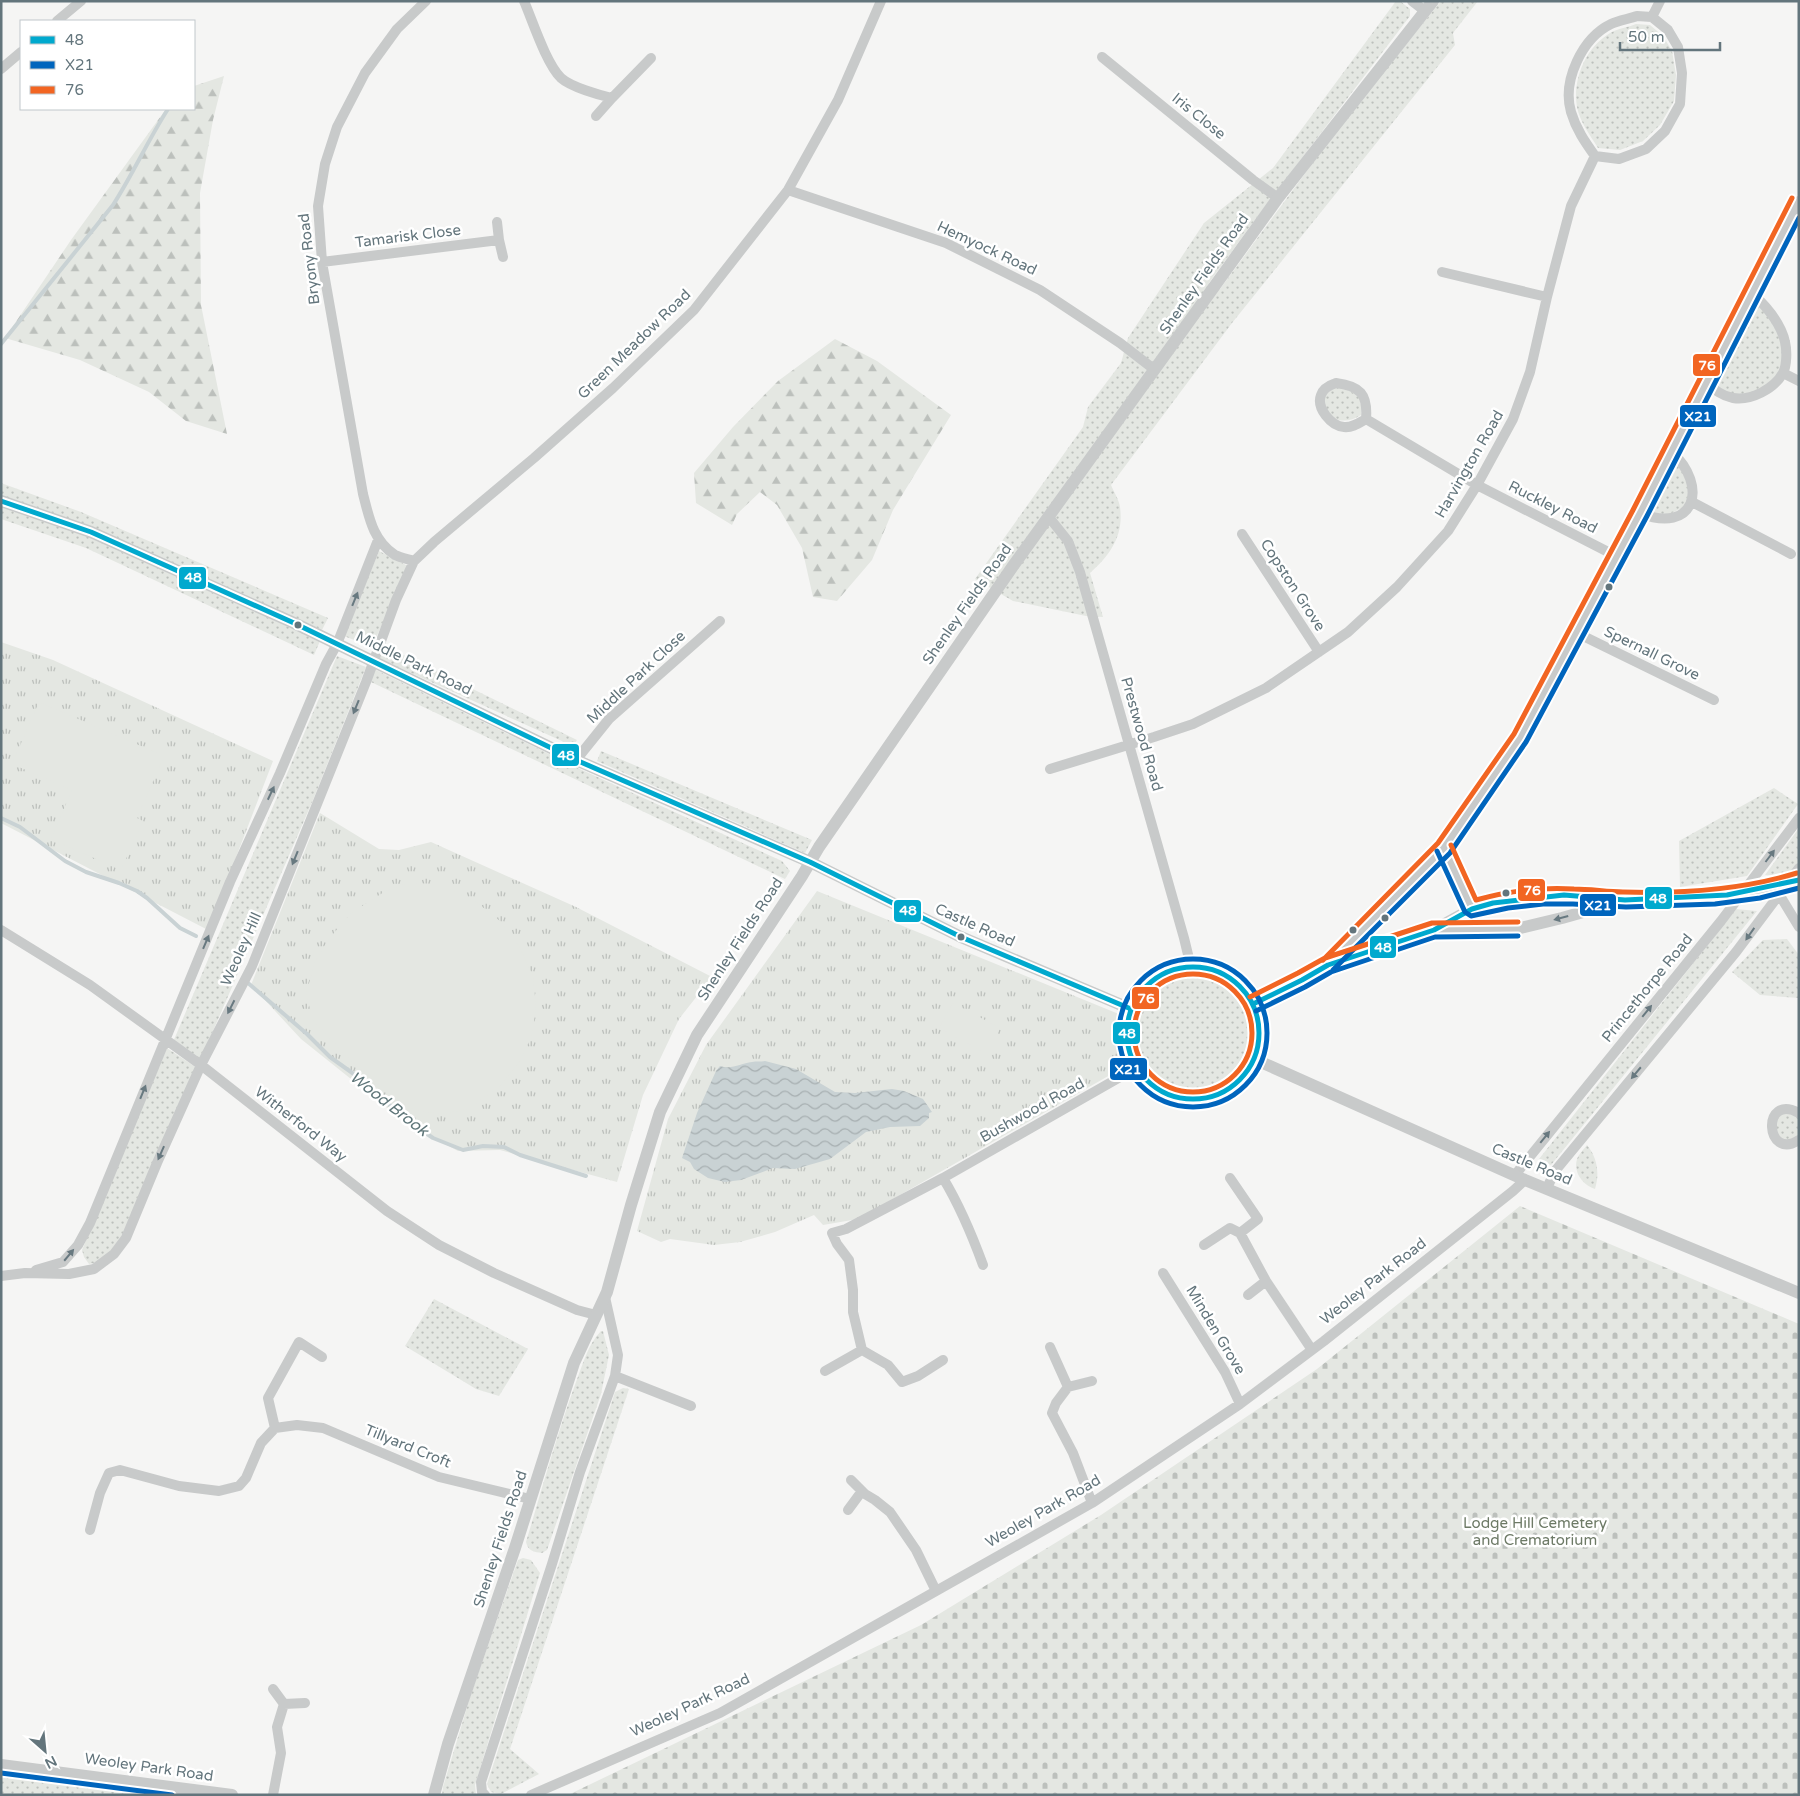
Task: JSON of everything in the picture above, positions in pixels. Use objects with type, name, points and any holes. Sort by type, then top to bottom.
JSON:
[{"type":"street","points":[[58,20],[81,1]]},
{"type":"street","name":"Bryony Road","points":[[378,540],[363,494],[322,262],[318,206],[325,164],[337,127],[365,73],[397,29],[426,1]]},
{"type":"street","points":[[524,1],[550,61],[562,79],[592,93],[612,98]]},
{"type":"street","name":"Green Meadow Road","points":[[414,561],[534,458],[694,310],[788,190],[838,100],[881,1]]},
{"type":"street","points":[[1412,1],[1429,6]]},
{"type":"street","points":[[1652,17],[1660,1]]},
{"type":"street","name":"Shenley Fields Road","points":[[485,1795],[482,1792],[481,1782],[580,1472],[615,1376],[618,1355],[604,1290],[608,1276],[612,1271],[660,1112],[697,1035],[810,862],[1048,516],[1278,198],[1429,6]]},
{"type":"street","points":[[1637,16],[1652,17],[1668,30],[1678,47],[1682,73],[1680,104],[1665,131],[1646,149],[1619,159],[1595,156],[1580,135],[1570,111],[1569,84],[1577,60],[1591,40],[1611,24],[1637,16]]},
{"type":"street","points":[[1,69],[20,53]]},
{"type":"street","name":"Iris Close","points":[[1102,57],[1253,180],[1278,198]]},
{"type":"street","points":[[596,116],[651,58]]},
{"type":"street","name":"Harvington Road","points":[[1050,769],[1193,724],[1266,688],[1348,632],[1397,587],[1448,530],[1477,485],[1513,419],[1530,372],[1571,206],[1595,156]]},
{"type":"street","name":"Hemyock Road","points":[[788,190],[946,243],[1040,290],[1120,343],[1155,370]]},
{"type":"street","points":[[1328,965],[1444,848],[1520,738],[1640,513],[1799,201]]},
{"type":"street","points":[[497,222],[499,240],[504,257]]},
{"type":"street","name":"Tamarisk Close","points":[[322,262],[499,240]]},
{"type":"street","points":[[1442,272],[1547,297]]},
{"type":"street","points":[[1706,383],[1721,394],[1734,398],[1748,397],[1761,393],[1783,373],[1786,359],[1786,342],[1765,305],[1753,294]]},
{"type":"street","points":[[1783,373],[1799,380]]},
{"type":"street","points":[[1336,383],[1352,385],[1362,394],[1366,407],[1366,419],[1355,426],[1342,427],[1328,420],[1321,408],[1321,395],[1328,386],[1336,383]]},
{"type":"street","name":"Ruckley Road","points":[[1366,419],[1477,485],[1616,556]]},
{"type":"street","points":[[1640,513],[1652,518],[1666,519],[1680,515],[1688,509],[1692,502],[1693,486],[1688,472],[1681,460],[1671,451]]},
{"type":"street","name":"Middle Park Road","points":[[1,501],[91,532],[337,644],[576,760],[810,862]]},
{"type":"street","points":[[1692,502],[1791,554]]},
{"type":"street","name":"Prestwood Road","points":[[1048,516],[1068,541],[1080,572],[1130,744],[1191,967]]},
{"type":"street","name":"Copston Grove","points":[[1242,534],[1319,652]]},
{"type":"street","points":[[337,644],[378,540],[396,555],[414,561]]},
{"type":"street","name":"Weoley Hill","points":[[1,1276],[25,1273],[69,1274],[94,1269],[114,1254],[126,1238],[201,1065],[252,966],[374,662],[396,600],[414,561]]},
{"type":"street","name":"Middle Park Close","points":[[576,760],[609,719],[720,621]]},
{"type":"street","name":"Spernall Grove","points":[[1577,633],[1714,700]]},
{"type":"street","name":"Weoley Hill","points":[[25,1273],[63,1262],[78,1245],[90,1223],[230,882],[280,773],[326,664],[337,644]]},
{"type":"street","name":"Princethorpe Road","points":[[1520,1178],[1743,893],[1799,818]]},
{"type":"street","points":[[1444,848],[1472,908]]},
{"type":"street","name":"Castle Road","points":[[810,862],[961,937],[1131,1009]]},
{"type":"street","points":[[1547,1188],[1556,1171],[1736,952],[1799,868]]},
{"type":"street","points":[[1253,1004],[1328,965],[1434,930],[1472,908],[1493,903],[1564,895],[1625,900],[1727,895],[1782,889],[1799,880]]},
{"type":"street","points":[[1782,889],[1799,927]]},
{"type":"street","points":[[1434,930],[1512,930],[1625,900]]},
{"type":"street","name":"Witherford Way","points":[[2,933],[90,985],[201,1065],[387,1211],[439,1245],[502,1277],[577,1310],[596,1315]]},
{"type":"street","points":[[1191,967],[1221,972],[1234,980],[1245,991],[1253,1004],[1260,1029],[1259,1043],[1254,1059],[1240,1081],[1217,1095],[1191,1100],[1166,1094],[1144,1079],[1129,1053],[1126,1037],[1131,1009],[1141,992],[1163,974],[1176,969],[1191,967]]},
{"type":"street","name":"Castle Road","points":[[1254,1059],[1520,1178],[1799,1293]]},
{"type":"street","name":"Bushwood Road","points":[[862,1350],[853,1312],[853,1290],[849,1260],[837,1244],[832,1233],[846,1229],[943,1178],[1136,1068]]},
{"type":"street","points":[[1799,1113],[1794,1110],[1782,1110],[1774,1117],[1771,1128],[1775,1138],[1780,1142],[1791,1144],[1799,1140]]},
{"type":"street","points":[[943,1178],[955,1198],[984,1265]]},
{"type":"street","points":[[1230,1178],[1258,1219],[1240,1233]]},
{"type":"street","name":"Weoley Park Road","points":[[531,1795],[720,1712],[1092,1503],[1240,1404],[1312,1350],[1513,1191],[1520,1178]]},
{"type":"street","points":[[1204,1245],[1230,1228],[1240,1233],[1266,1281],[1312,1350]]},
{"type":"street","name":"Minden Grove","points":[[1163,1272],[1225,1372],[1240,1404]]},
{"type":"street","points":[[1248,1295],[1266,1281]]},
{"type":"street","name":"Shenley Fields Road","points":[[434,1795],[448,1744],[512,1558],[574,1363],[605,1296]]},
{"type":"street","points":[[90,1530],[100,1493],[109,1473],[120,1470],[179,1486],[219,1491],[239,1486],[246,1478],[261,1443],[275,1428],[268,1398],[299,1342],[322,1356]]},
{"type":"street","points":[[1050,1347],[1068,1387]]},
{"type":"street","points":[[825,1371],[862,1350],[888,1366],[902,1382],[918,1376],[943,1360]]},
{"type":"street","points":[[615,1376],[691,1406]]},
{"type":"street","points":[[1092,1381],[1068,1387],[1056,1403],[1052,1413],[1073,1453],[1092,1503]]},
{"type":"street","name":"Tillyard Croft","points":[[275,1428],[297,1425],[323,1428],[439,1476],[530,1499]]},
{"type":"street","points":[[851,1480],[862,1491],[890,1512],[916,1550],[936,1591]]},
{"type":"street","points":[[848,1510],[862,1491]]},
{"type":"street","points":[[273,1689],[284,1704]]},
{"type":"street","points":[[284,1704],[305,1703]]},
{"type":"street","points":[[273,1795],[281,1753],[277,1727],[284,1704]]},
{"type":"street","name":"Weoley Park Road","points":[[1,1765],[232,1795]]},
{"type":"green space","points":[[1396,1],[1400,1],[1410,9],[1410,16],[1209,283],[1220,289],[1340,126],[1441,1],[1478,1],[1453,33],[1455,45],[1232,323],[1111,485],[1118,499],[1121,517],[1118,536],[1104,559],[1090,573],[1103,617],[1086,616],[1013,601],[975,579],[1083,427],[1088,407],[1121,363],[1128,338],[1204,223],[1273,168]]},
{"type":"green space","points":[[1636,24],[1650,25],[1663,36],[1672,51],[1676,75],[1674,101],[1660,125],[1643,141],[1620,150],[1598,148],[1578,113],[1576,96],[1579,74],[1589,53],[1596,44],[1614,31]]},
{"type":"green space","points":[[224,76],[213,120],[200,193],[201,305],[227,434],[186,421],[149,392],[80,360],[5,338],[71,240],[165,110],[195,110],[195,86]]},
{"type":"green space","points":[[1752,296],[1764,306],[1784,342],[1781,372],[1760,392],[1734,397],[1708,382]]},
{"type":"green space","points":[[835,339],[877,361],[951,415],[893,510],[872,560],[837,601],[813,597],[802,548],[777,505],[760,492],[737,514],[732,525],[696,503],[694,473],[733,427],[778,381]]},
{"type":"green space","points":[[1337,385],[1358,395],[1361,415],[1354,419],[1341,420],[1335,419],[1327,410],[1324,396]]},
{"type":"green space","points":[[1671,455],[1691,486],[1686,506],[1666,516],[1645,511]]},
{"type":"green space","points":[[1,483],[81,512],[328,618],[322,630],[1,495]]},
{"type":"green space","points":[[1,507],[84,535],[320,641],[314,655],[86,548],[1,519]]},
{"type":"green space","points":[[379,551],[408,566],[372,647],[344,636]]},
{"type":"green space","points":[[1,642],[53,660],[273,761],[208,930],[1,823]]},
{"type":"green space","points":[[383,645],[577,740],[573,746],[378,658]]},
{"type":"green space","points":[[337,656],[366,667],[313,800],[200,1061],[173,1042]]},
{"type":"green space","points":[[374,669],[582,770],[782,861],[790,871],[785,879],[371,682]]},
{"type":"green space","points":[[39,702],[164,756],[137,818],[143,821],[121,870],[51,839],[72,790],[12,764]]},
{"type":"green space","points":[[601,751],[812,840],[805,853],[597,761]]},
{"type":"green space","points":[[1774,788],[1798,804],[1747,876],[1680,887],[1679,841]]},
{"type":"green space","points":[[320,813],[379,849],[399,850],[431,842],[576,907],[712,977],[679,1019],[643,1095],[617,1182],[500,1150],[458,1151],[406,1123],[301,1039],[251,985]]},
{"type":"green space","points":[[1799,828],[1799,861],[1787,877],[1765,875]]},
{"type":"green space","points":[[407,883],[437,884],[475,901],[500,921],[519,946],[533,976],[536,1007],[532,1035],[520,1061],[500,1086],[468,1109],[442,1114],[420,1111],[397,1103],[352,1062],[313,1020],[306,994],[315,962],[328,940],[351,913],[384,892]]},
{"type":"green space","points":[[817,891],[1131,1019],[1129,1061],[1124,1067],[858,1219],[823,1225],[814,1215],[775,1232],[740,1242],[714,1245],[670,1239],[661,1242],[637,1231],[668,1119],[706,1045]]},
{"type":"green space","points":[[1736,909],[1757,911],[1551,1165],[1540,1161],[1539,1159]]},
{"type":"green space","points":[[1787,939],[1799,955],[1799,998],[1760,995],[1732,972],[1763,940]]},
{"type":"green space","points":[[1193,978],[1204,979],[1214,983],[1232,994],[1243,1012],[1247,1022],[1247,1044],[1243,1054],[1232,1072],[1214,1083],[1204,1087],[1193,1088],[1182,1087],[1172,1083],[1154,1072],[1143,1054],[1139,1044],[1138,1033],[1139,1022],[1143,1012],[1154,994],[1172,983],[1182,979]]},
{"type":"green space","points":[[953,1003],[1000,1028],[987,1054],[939,1028]]},
{"type":"green space","points":[[167,1048],[197,1068],[126,1234],[105,1257],[89,1264],[82,1250]]},
{"type":"green space","points":[[1783,1113],[1799,1116],[1799,1137],[1784,1142],[1777,1136],[1777,1118]]},
{"type":"green space","points":[[1587,1145],[1597,1166],[1595,1189],[1587,1185],[1580,1178],[1576,1169],[1577,1159]]},
{"type":"green space","name":"Lodge Hill Cemetery and Crematorium","points":[[1520,1206],[1799,1324],[1799,1795],[568,1795],[921,1625],[1101,1515],[1317,1369]]},
{"type":"green space","points":[[434,1299],[528,1349],[499,1396],[476,1389],[405,1346]]},
{"type":"green space","points":[[601,1331],[603,1331],[609,1355],[601,1394],[547,1550],[542,1553],[534,1551],[528,1547],[526,1542],[550,1462],[589,1348]]},
{"type":"green space","points":[[623,1388],[629,1389],[510,1749],[539,1774],[501,1794],[491,1792],[487,1784],[615,1392]]},
{"type":"green space","points":[[523,1558],[531,1560],[540,1573],[475,1785],[476,1795],[442,1795],[471,1694],[518,1560]]},
{"type":"green space","points":[[1,1770],[206,1795],[1,1795]]},
{"type":"water","points":[[765,1061],[796,1069],[835,1092],[855,1093],[892,1089],[904,1091],[923,1099],[932,1112],[929,1113],[929,1118],[920,1126],[890,1127],[866,1132],[830,1159],[795,1169],[773,1168],[741,1180],[725,1182],[708,1178],[694,1169],[690,1162],[682,1158],[697,1113],[716,1071],[720,1066],[729,1067]]},
{"type":"waterway","points":[[1,344],[113,205],[167,110]]},
{"type":"waterway","name":"Wood Brook","points":[[1,818],[20,827],[65,861],[86,872],[137,891],[180,928],[196,936]]},
{"type":"waterway","name":"Wood Brook","points":[[248,983],[307,1034],[330,1057],[351,1072],[408,1121],[433,1138],[463,1150],[483,1146],[504,1147],[520,1155],[586,1176]]},
{"type":"transit line","name":"76","points":[[1323,960],[1438,843],[1514,734],[1633,510],[1792,198]]},
{"type":"transit line","name":"X21","points":[[1333,970],[1450,853],[1526,742],[1647,516],[1799,218]]},
{"type":"transit line","name":"48","points":[[1,501],[91,532],[294,623],[576,760],[810,862],[961,937],[1131,1009]]},
{"type":"transit line","name":"76","points":[[1451,845],[1476,900],[1500,894],[1537,889],[1580,889],[1617,892],[1711,890],[1776,879],[1797,873]]},
{"type":"transit line","name":"X21","points":[[1437,851],[1465,912],[1471,916],[1508,908],[1543,904],[1626,907],[1715,904],[1760,898],[1799,888]]},
{"type":"transit line","name":"48","points":[[1253,1004],[1328,965],[1434,930],[1472,909],[1493,903],[1564,895],[1625,900],[1727,895],[1799,880]]},
{"type":"transit line","name":"76","points":[[1250,997],[1325,958],[1432,923],[1518,922]]},
{"type":"transit line","name":"X21","points":[[1256,1011],[1331,972],[1435,937],[1518,936]]},
{"type":"transit line","name":"X21","points":[[1193,959],[1221,965],[1245,981],[1261,1005],[1267,1033],[1261,1061],[1245,1085],[1221,1101],[1193,1107],[1165,1101],[1141,1085],[1125,1061],[1119,1033],[1125,1005],[1141,981],[1165,965],[1193,959]]},
{"type":"transit line","name":"48","points":[[1193,967],[1206,968],[1218,972],[1240,986],[1254,1008],[1258,1020],[1259,1033],[1258,1046],[1254,1058],[1240,1080],[1218,1094],[1206,1098],[1193,1099],[1180,1098],[1168,1094],[1146,1080],[1132,1058],[1128,1046],[1127,1033],[1128,1020],[1132,1008],[1146,986],[1168,972],[1180,968],[1193,967]]},
{"type":"transit line","name":"76","points":[[1193,974],[1216,979],[1235,991],[1247,1010],[1252,1033],[1247,1056],[1235,1075],[1216,1087],[1193,1092],[1170,1087],[1151,1075],[1139,1056],[1134,1033],[1139,1010],[1151,991],[1170,979],[1193,974]]},
{"type":"transit line","name":"X21","points":[[1,1773],[172,1795]]}]
